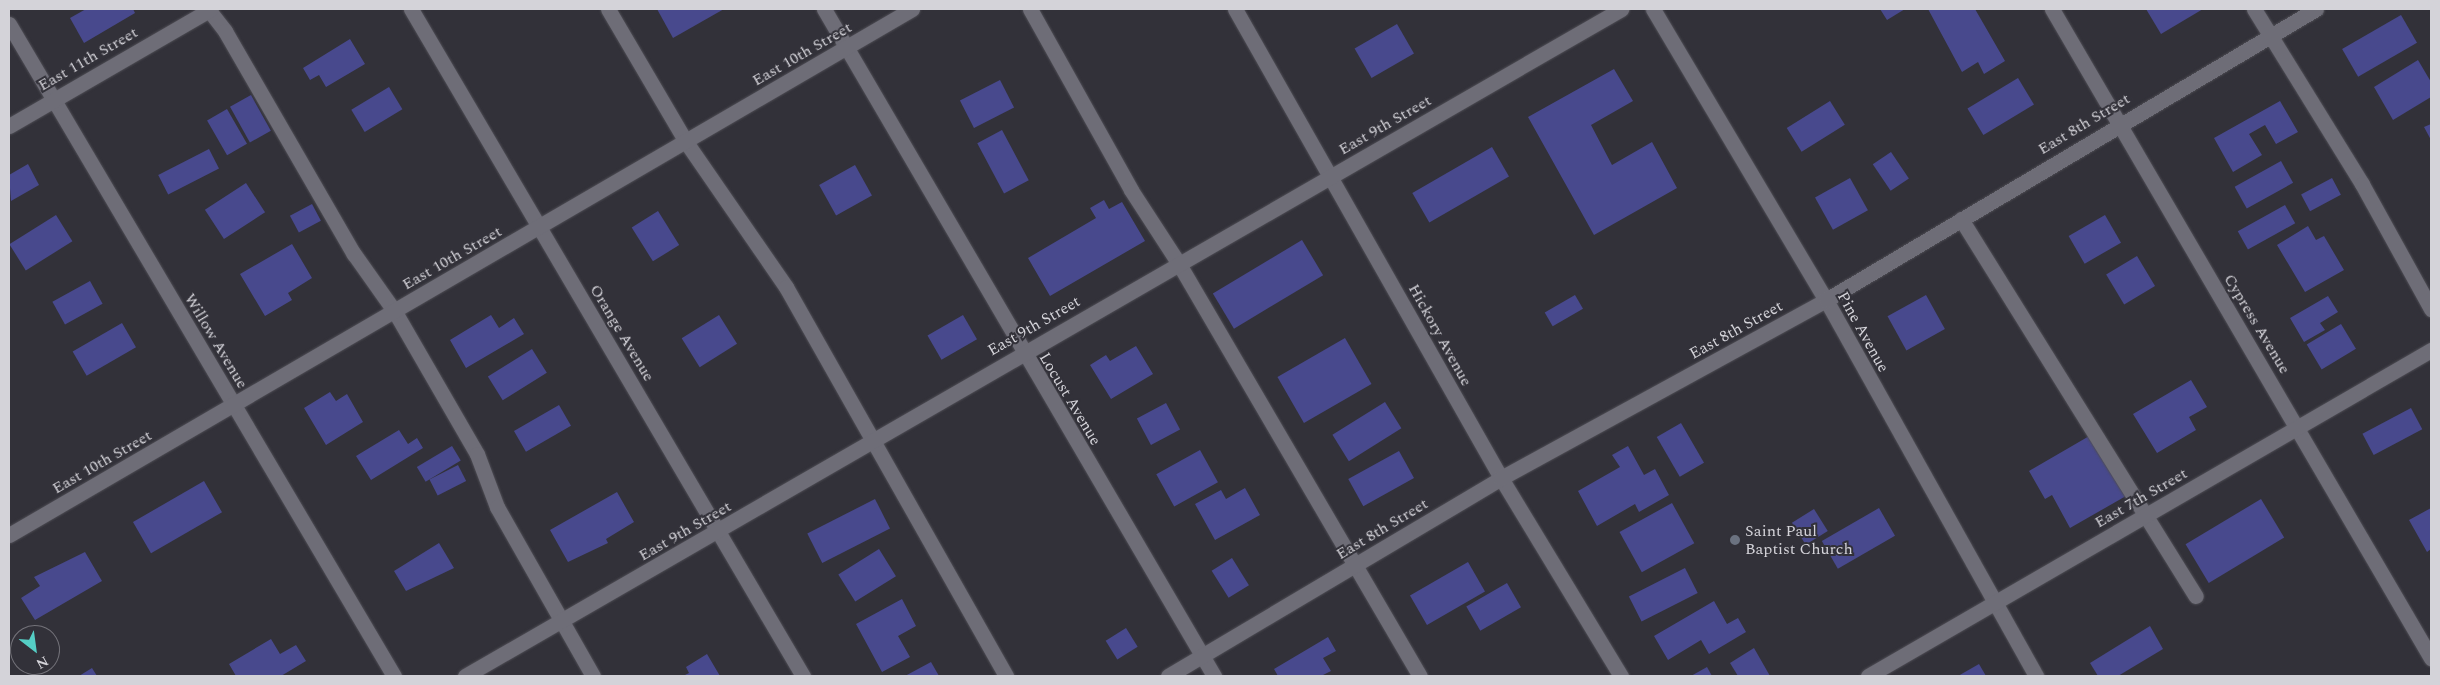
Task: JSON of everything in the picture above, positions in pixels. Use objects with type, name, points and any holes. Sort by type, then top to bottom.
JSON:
[{"type":"street","points":[[209,9],[225,31],[354,254],[395,312],[477,454],[497,507],[593,676]]},
{"type":"street","name":"East 11th Street","points":[[9,126],[209,9]]},
{"type":"street","name":"Orange Avenue","points":[[411,9],[804,676]]},
{"type":"street","points":[[608,9],[686,142],[786,287],[1006,676]]},
{"type":"street","name":"Locust Avenue","points":[[824,9],[1022,353],[1214,676]]},
{"type":"street","name":"East 10th Street","points":[[9,536],[912,9]]},
{"type":"street","points":[[1030,9],[1131,190],[1179,264],[1420,676]]},
{"type":"street","name":"Hickory Avenue","points":[[1235,9],[1501,478],[1621,676]]},
{"type":"street","name":"East 9th Street","points":[[465,676],[720,532],[1022,353],[1621,9]]},
{"type":"street","name":"Pine Avenue","points":[[1653,9],[1826,300],[1993,603],[2036,676]]},
{"type":"street","name":"Cypress Avenue","points":[[2052,9],[2298,427],[2431,658]]},
{"type":"street","points":[[2254,9],[2362,184],[2431,309]]},
{"type":"street","name":"East 8th Street","points":[[1168,676],[1501,478],[1826,300],[2118,124],[2316,9]]},
{"type":"street","name":"Willow Avenue","points":[[9,24],[394,676]]},
{"type":"street","points":[[1961,219],[2196,596]]},
{"type":"street","name":"East 7th Street","points":[[1868,676],[2431,350]]},
{"type":"building","points":[[86,9],[133,9],[135,13],[84,43],[70,18]]},
{"type":"building","points":[[657,9],[724,9],[673,38]]},
{"type":"building","points":[[1880,9],[1905,9],[1887,20]]},
{"type":"building","points":[[1928,9],[1975,9],[2005,61],[1984,74],[1978,62],[1962,72]]},
{"type":"building","points":[[2146,9],[2203,9],[2161,34]]},
{"type":"building","points":[[2401,15],[2417,43],[2358,77],[2342,49]]},
{"type":"building","points":[[1397,24],[1414,53],[1372,78],[1355,48]]},
{"type":"building","points":[[350,39],[365,64],[326,87],[319,75],[310,80],[303,68]]},
{"type":"building","points":[[2418,60],[2431,82],[2431,97],[2393,120],[2374,87]]},
{"type":"building","points":[[1614,69],[1633,101],[1591,125],[1612,165],[1652,142],[1677,188],[1594,235],[1528,117]]},
{"type":"building","points":[[2018,78],[2034,105],[1983,135],[1967,108]]},
{"type":"building","points":[[1000,80],[1014,108],[974,128],[960,100]]},
{"type":"building","points":[[389,87],[402,109],[365,132],[351,110]]},
{"type":"building","points":[[251,95],[271,131],[250,142],[230,107]]},
{"type":"building","points":[[1830,101],[1845,125],[1802,152],[1787,128]]},
{"type":"building","points":[[2280,101],[2298,132],[2276,144],[2265,125],[2249,134],[2262,155],[2233,172],[2214,138]]},
{"type":"building","points":[[227,109],[247,144],[227,155],[207,120]]},
{"type":"building","points":[[2431,124],[2431,140],[2424,127]]},
{"type":"building","points":[[1002,130],[1029,180],[1004,193],[977,143]]},
{"type":"building","points":[[1492,147],[1509,176],[1429,222],[1412,193]]},
{"type":"building","points":[[209,149],[219,169],[168,194],[158,175]]},
{"type":"building","points":[[1891,152],[1909,179],[1891,191],[1873,164]]},
{"type":"building","points":[[2281,161],[2293,183],[2247,209],[2235,187]]},
{"type":"building","points":[[28,164],[39,185],[11,201],[9,175]]},
{"type":"building","points":[[855,165],[872,196],[836,215],[819,185]]},
{"type":"building","points":[[1850,178],[1868,210],[1833,230],[1815,197]]},
{"type":"building","points":[[2332,178],[2341,195],[2310,211],[2301,194]]},
{"type":"building","points":[[246,183],[265,212],[224,239],[205,210]]},
{"type":"building","points":[[1104,200],[1109,209],[1122,202],[1145,241],[1050,296],[1028,258],[1096,218],[1090,208]]},
{"type":"building","points":[[312,204],[321,221],[299,233],[290,216]]},
{"type":"building","points":[[2285,205],[2295,223],[2248,250],[2238,231]]},
{"type":"building","points":[[658,211],[679,245],[653,261],[632,227]]},
{"type":"building","points":[[56,215],[72,241],[26,270],[9,244]]},
{"type":"building","points":[[2105,215],[2121,243],[2085,264],[2069,236]]},
{"type":"building","points":[[2308,226],[2316,240],[2324,236],[2344,270],[2305,292],[2277,245]]},
{"type":"building","points":[[1302,240],[1323,275],[1234,329],[1213,294]]},
{"type":"building","points":[[292,244],[312,278],[288,293],[292,300],[265,316],[240,274]]},
{"type":"building","points":[[2137,256],[2155,286],[2124,305],[2106,275]]},
{"type":"building","points":[[90,281],[103,304],[65,325],[52,302]]},
{"type":"building","points":[[1575,295],[1583,309],[1553,326],[1545,312]]},
{"type":"building","points":[[1926,295],[1945,329],[1906,350],[1888,316]]},
{"type":"building","points":[[2328,296],[2338,312],[2320,323],[2325,330],[2304,342],[2290,318]]},
{"type":"building","points":[[491,315],[499,328],[514,318],[524,334],[466,368],[450,340]]},
{"type":"building","points":[[719,315],[737,344],[700,367],[682,338]]},
{"type":"building","points":[[963,315],[977,339],[941,360],[927,336]]},
{"type":"building","points":[[122,323],[136,347],[87,376],[73,352]]},
{"type":"building","points":[[2341,324],[2356,349],[2322,369],[2307,345]]},
{"type":"building","points":[[1345,338],[1372,384],[1304,423],[1277,377]]},
{"type":"building","points":[[1136,346],[1153,374],[1111,399],[1090,365],[1106,355],[1110,361]]},
{"type":"building","points":[[532,349],[547,373],[503,400],[488,377]]},
{"type":"building","points":[[2191,380],[2207,407],[2189,417],[2196,430],[2157,453],[2133,414]]},
{"type":"building","points":[[330,392],[336,401],[347,394],[363,422],[326,445],[304,408]]},
{"type":"building","points":[[1385,402],[1401,428],[1349,461],[1332,435]]},
{"type":"building","points":[[1166,403],[1180,429],[1151,445],[1137,418]]},
{"type":"building","points":[[559,405],[571,426],[526,452],[514,431]]},
{"type":"building","points":[[2411,408],[2422,429],[2374,455],[2362,434]]},
{"type":"building","points":[[1681,423],[1704,463],[1680,477],[1657,437]]},
{"type":"building","points":[[399,430],[408,444],[417,438],[423,448],[371,480],[356,456]]},
{"type":"building","points":[[2091,435],[2126,496],[2070,528],[2052,495],[2045,499],[2029,471]]},
{"type":"building","points":[[452,446],[461,461],[426,482],[417,467]]},
{"type":"building","points":[[1628,446],[1644,475],[1655,469],[1669,495],[1639,512],[1635,504],[1597,526],[1578,491],[1620,467],[1612,455]]},
{"type":"building","points":[[1200,450],[1218,482],[1174,507],[1156,474]]},
{"type":"building","points":[[1399,451],[1414,478],[1363,506],[1348,479]]},
{"type":"building","points":[[458,465],[466,481],[438,496],[429,480]]},
{"type":"building","points":[[204,481],[222,512],[151,553],[133,522]]},
{"type":"building","points":[[1245,488],[1260,515],[1215,540],[1195,504],[1221,490],[1226,499]]},
{"type":"building","points":[[617,492],[634,522],[606,539],[608,543],[568,562],[550,530]]},
{"type":"building","points":[[875,499],[890,528],[822,563],[807,534]]},
{"type":"building","points":[[2261,499],[2284,538],[2209,583],[2186,544]]},
{"type":"building","points":[[1672,503],[1694,543],[1642,572],[1620,532]]},
{"type":"building","points":[[1879,508],[1895,536],[1838,569],[1822,541]]},
{"type":"building","points":[[2431,508],[2431,549],[2427,552],[2409,520]]},
{"type":"building","points":[[1814,509],[1828,531],[1806,545],[1792,523]]},
{"type":"building","points":[[439,543],[454,568],[406,591],[394,571]]},
{"type":"building","points":[[879,549],[896,576],[855,602],[838,574]]},
{"type":"building","points":[[85,552],[102,581],[35,620],[21,598],[40,586],[34,577]]},
{"type":"building","points":[[1232,558],[1249,585],[1229,598],[1212,571]]},
{"type":"building","points":[[1468,562],[1485,591],[1427,625],[1410,596]]},
{"type":"building","points":[[1685,568],[1698,593],[1642,622],[1629,597]]},
{"type":"building","points":[[1507,583],[1521,607],[1480,631],[1466,606]]},
{"type":"building","points":[[902,599],[916,626],[898,636],[910,657],[882,672],[856,624]]},
{"type":"building","points":[[1714,601],[1727,624],[1738,618],[1746,632],[1709,654],[1701,640],[1668,660],[1654,636]]},
{"type":"building","points":[[2150,626],[2163,649],[2118,676],[2098,676],[2090,663]]},
{"type":"building","points":[[1126,628],[1138,647],[1117,659],[1106,641]]},
{"type":"building","points":[[1328,637],[1336,651],[1323,658],[1331,671],[1321,676],[1278,676],[1274,669]]},
{"type":"building","points":[[271,639],[280,654],[296,645],[306,661],[281,676],[236,676],[229,664]]},
{"type":"building","points":[[1754,648],[1770,676],[1738,676],[1730,663]]},
{"type":"building","points":[[707,654],[720,676],[683,676],[689,673],[686,667]]},
{"type":"building","points":[[931,662],[939,676],[905,676]]},
{"type":"building","points":[[1979,664],[1986,676],[1958,676]]},
{"type":"building","points":[[1707,667],[1712,676],[1691,676]]},
{"type":"building","points":[[92,668],[97,676],[79,676]]},
{"type":"place","name":"Saint Paul Baptist Church","points":[[1735,540]]}]
